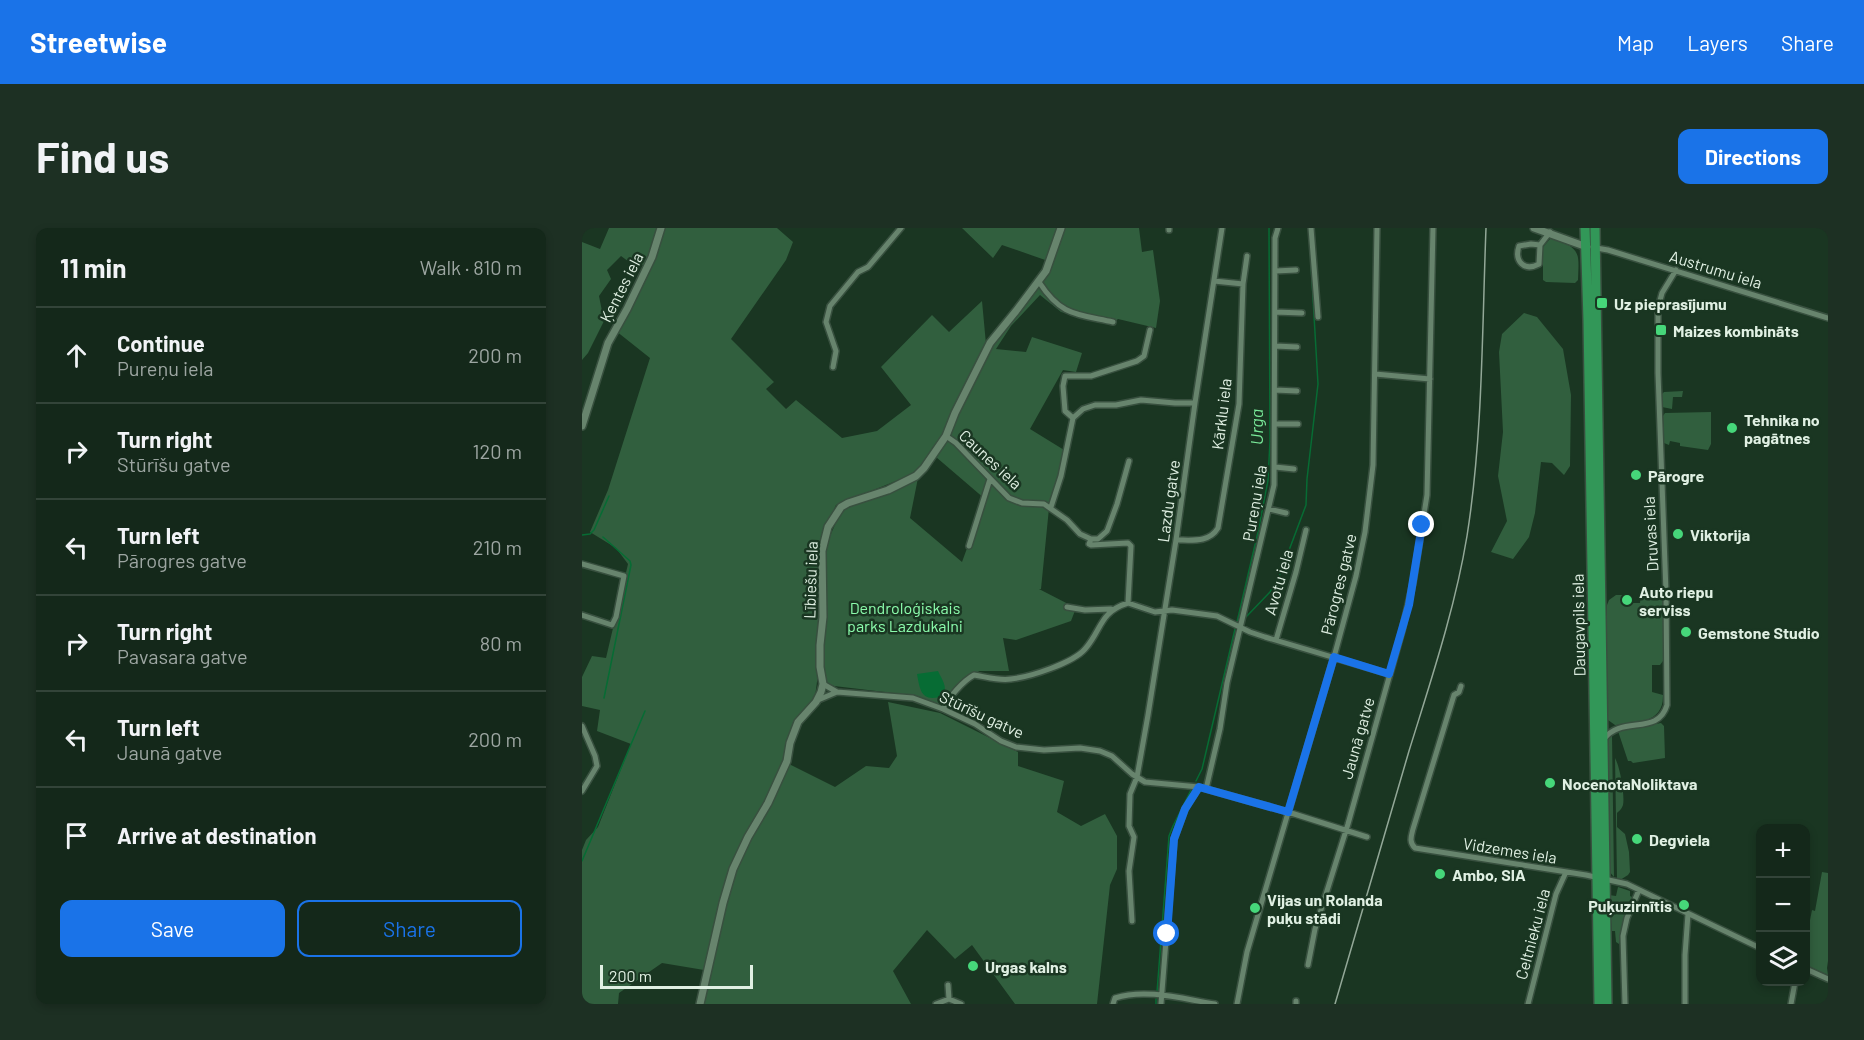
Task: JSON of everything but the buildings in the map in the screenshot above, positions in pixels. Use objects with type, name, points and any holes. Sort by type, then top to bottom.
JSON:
[{"type":"highway","name":"Daugavpils iela","points":[[1585,228],[1601,879],[1607,1004]]},
{"type":"highway","name":"Daugavpils iela","points":[[1595,228],[1604,740],[1599,1004]]},
{"type":"street","name":"Ķentes iela","points":[[582,426],[608,343],[652,257],[661,228]]},
{"type":"street","points":[[833,367],[836,351],[826,322],[830,306],[858,272],[867,267],[901,228]]},
{"type":"street","name":"Lībiešu iela","points":[[700,1004],[733,869],[787,761],[790,743],[798,722],[818,700],[823,684],[820,667],[822,551],[828,528],[841,507],[888,490],[916,476],[924,468],[946,436],[955,412],[990,343],[1046,271],[1061,228]]},
{"type":"street","name":"Lazdu gatve","points":[[1132,921],[1129,871],[1134,837],[1129,826],[1130,794],[1137,777],[1176,540],[1222,228]]},
{"type":"street","name":"Pureņu iela","points":[[1206,789],[1220,729],[1227,683],[1274,485],[1275,237],[1278,228]]},
{"type":"street","points":[[1311,228],[1318,317]]},
{"type":"street","name":"Pārogres gatve","points":[[1237,1004],[1247,952],[1356,576],[1373,465],[1377,228]]},
{"type":"street","name":"Jaunā gatve","points":[[1308,965],[1315,930],[1346,829],[1411,594],[1427,495],[1433,228]]},
{"type":"street","points":[[1534,228],[1596,248]]},
{"type":"street","points":[[1540,245],[1519,246],[1517,259],[1520,264],[1534,267],[1539,264],[1540,245],[1550,232]]},
{"type":"street","name":"Austrumu iela","points":[[1596,248],[1676,270],[1828,318]]},
{"type":"street","name":"Kārklu iela","points":[[1176,540],[1208,538],[1215,534],[1218,528],[1239,404],[1243,284],[1247,256]]},
{"type":"street","points":[[1275,271],[1296,270]]},
{"type":"street","name":"Druvas iela","points":[[1616,728],[1656,721],[1662,717],[1667,705],[1658,308],[1662,292],[1676,270]]},
{"type":"street","points":[[1214,281],[1243,284]]},
{"type":"street","points":[[1039,282],[1052,300],[1066,311],[1113,322]]},
{"type":"street","points":[[1275,312],[1302,312]]},
{"type":"street","points":[[1073,418],[1065,411],[1064,378],[1068,375],[1091,376],[1137,361],[1144,356],[1150,330]]},
{"type":"street","points":[[1275,346],[1297,347]]},
{"type":"street","points":[[1375,374],[1430,379]]},
{"type":"street","points":[[1275,390],[1297,391]]},
{"type":"street","points":[[1129,461],[1107,531],[1098,538],[1091,539],[1080,534],[1051,507],[1061,476],[1073,418],[1083,409],[1095,405],[1116,405],[1141,400],[1195,403]]},
{"type":"street","points":[[1275,424],[1298,424]]},
{"type":"street","name":"Caunes iela","points":[[946,436],[956,443],[1009,498],[1022,503],[1044,504],[1051,507]]},
{"type":"street","points":[[1275,467],[1294,469]]},
{"type":"street","points":[[969,546],[990,479]]},
{"type":"street","points":[[1269,509],[1286,513]]},
{"type":"street","name":"Avotu iela","points":[[1276,640],[1306,530]]},
{"type":"street","points":[[1091,539],[1089,544],[1091,545],[1128,543],[1131,546],[1128,603]]},
{"type":"street","points":[[582,564],[624,576],[616,617],[612,625],[582,615]]},
{"type":"street","points":[[1067,607],[1085,610],[1111,609],[1128,603],[1155,612],[1172,610],[1216,616],[1276,640],[1389,674]]},
{"type":"street","points":[[943,709],[946,702],[974,675],[1012,679],[1077,656],[1086,648],[1111,609]]},
{"type":"street","name":"Stūrīšu gatve","points":[[823,684],[837,692],[905,696],[943,709],[1016,747],[1044,750],[1080,748],[1106,752],[1145,782],[1199,787],[1367,837]]},
{"type":"street","name":"Vidzemes iela","points":[[1461,686],[1459,692],[1454,694],[1446,717],[1413,829],[1411,845],[1421,850],[1566,872],[1627,884],[1756,946]]},
{"type":"street","points":[[818,700],[837,692]]},
{"type":"street","points":[[1603,717],[1616,728],[1604,740]]},
{"type":"street","points":[[582,726],[597,766],[582,791]]},
{"type":"street","points":[[1161,1004],[1174,839],[1185,809],[1199,787]]},
{"type":"street","name":"Celtnieku iela","points":[[1528,1004],[1556,894],[1566,872]]},
{"type":"street","points":[[1625,1004],[1623,936],[1627,918],[1639,890]]},
{"type":"street","points":[[1685,1004],[1688,914]]},
{"type":"street","points":[[1810,971],[1828,979]]},
{"type":"street","points":[[948,985],[949,999]]},
{"type":"street","points":[[1791,1004],[1794,986]]},
{"type":"street","points":[[1113,1004],[1115,998],[1136,994],[1215,1004]]},
{"type":"street","points":[[936,1004],[949,999],[961,1004]]},
{"type":"green space","name":"Dendroloģiskais parks Lazdukalni","points":[[609,228],[777,228],[793,242],[786,260],[731,339],[774,382],[766,389],[786,409],[796,400],[842,438],[877,431],[911,405],[881,367],[932,315],[949,332],[982,301],[986,344],[1051,262],[1002,245],[993,258],[962,228],[1139,228],[1142,252],[1153,250],[1160,301],[1156,328],[1118,319],[1112,324],[1061,312],[1040,295],[1011,326],[996,349],[1026,352],[1032,337],[1082,353],[1076,372],[1063,370],[1030,429],[1069,453],[1063,477],[1049,508],[1041,589],[1039,589],[1076,608],[1071,621],[1016,640],[1003,638],[1009,671],[979,671],[953,697],[947,708],[910,695],[834,686],[824,682],[823,607],[818,612],[818,674],[815,697],[796,720],[783,761],[835,787],[866,766],[889,768],[897,756],[888,702],[940,713],[1018,752],[1018,766],[1064,781],[1057,812],[1081,826],[1105,814],[1117,836],[1117,869],[1110,885],[1097,1004],[1015,1004],[972,945],[955,959],[927,930],[893,971],[911,1004],[703,1004],[710,971],[662,963],[619,993],[618,1004],[582,1004],[582,850],[586,840],[598,827],[631,744],[597,731],[600,710],[582,706],[582,677],[592,656],[606,658],[628,564],[616,548],[590,532],[608,490],[650,358],[616,331],[632,307],[652,262],[636,267],[621,256],[607,270],[611,279],[599,296],[604,321],[582,360],[582,242],[600,249]],"holes":[[[933,447],[936,457],[985,499],[962,562],[910,518],[918,478],[841,511],[823,552],[823,599],[818,605],[817,548],[836,505],[916,473]]]},
{"type":"green space","points":[[1554,238],[1574,249],[1576,253],[1578,280],[1575,283],[1543,280],[1543,247]]},
{"type":"green space","points":[[1524,313],[1537,317],[1563,349],[1571,395],[1570,466],[1564,475],[1552,463],[1541,462],[1535,513],[1529,537],[1513,559],[1491,552],[1507,521],[1498,476],[1503,432],[1499,352],[1502,334]]},
{"type":"green space","points":[[1683,391],[1682,397],[1673,397],[1672,409],[1662,407],[1661,395],[1664,392]]},
{"type":"green space","points":[[1711,412],[1711,444],[1708,450],[1680,446],[1680,443],[1670,441],[1669,445],[1664,443],[1663,416],[1665,413]]},
{"type":"green space","points":[[1641,594],[1661,594],[1663,597],[1663,661],[1660,665],[1652,665],[1652,692],[1663,695],[1662,704],[1659,711],[1647,720],[1615,725],[1608,720],[1606,714],[1607,605],[1609,600],[1616,595],[1623,595],[1623,603],[1640,603]]},
{"type":"green space","points":[[1661,723],[1664,726],[1665,758],[1633,763],[1628,761],[1618,731]]},
{"type":"green space","points":[[1612,735],[1614,877],[1609,871],[1607,743],[1608,738]]},
{"type":"green space","points":[[1615,758],[1623,795],[1623,805],[1617,813],[1617,827],[1625,834],[1630,872],[1620,880],[1617,878]]},
{"type":"green space","points":[[1822,872],[1828,873],[1828,975],[1810,967],[1810,920],[1812,910],[1815,911]]},
{"type":"green space","points":[[1618,887],[1630,891],[1632,897],[1619,944],[1616,942],[1615,931],[1612,931],[1609,895],[1616,896]]},
{"type":"shaded area","points":[[938,671],[945,686],[943,696],[930,698],[923,694],[917,674]]},
{"type":"waterway","name":"Urga","points":[[1237,622],[1268,480],[1270,441],[1269,228]]},
{"type":"waterway","points":[[1246,617],[1270,592],[1279,577],[1306,505],[1318,384],[1310,247]]},
{"type":"waterway","points":[[582,535],[590,534],[594,530],[609,496]]},
{"type":"waterway","points":[[603,537],[630,561],[631,565],[604,698]]},
{"type":"waterway","name":"Urga","points":[[1196,781],[1202,769],[1235,629]]},
{"type":"waterway","points":[[582,861],[645,711]]},
{"type":"waterway","name":"Urga","points":[[1157,992],[1169,836],[1191,790]]},
{"type":"waterway","name":"Urga","points":[[1156,999],[1156,1004]]},
{"type":"railway","points":[[1335,1004],[1442,644],[1462,563],[1472,498],[1479,421],[1486,228]]},
{"type":"place","name":"Uz pieprasījumu","points":[[1602,303]]},
{"type":"place","name":"Maizes kombināts","points":[[1661,330]]},
{"type":"place","name":"Tehnika no pagātnes","points":[[1732,428]]},
{"type":"place","name":"Pārogre","points":[[1636,475]]},
{"type":"place","name":"Viktorija","points":[[1678,534]]},
{"type":"place","name":"Auto riepu serviss","points":[[1627,600]]},
{"type":"place","name":"Gemstone Studio","points":[[1686,632]]},
{"type":"place","name":"NocenotaNoliktava","points":[[1550,783]]},
{"type":"place","name":"Degviela","points":[[1637,839]]},
{"type":"place","name":"Ambo, SIA","points":[[1440,874]]},
{"type":"place","name":"Puķuzirnītis","points":[[1684,905]]},
{"type":"place","name":"Vijas un Rolanda puķu stādi","points":[[1255,908]]},
{"type":"place","name":"Urgas kalns","points":[[973,966]]},
{"type":"route","points":[[1167,934],[1174,839],[1185,809],[1199,787],[1288,812],[1334,657],[1389,674],[1409,605],[1422,525]]}]
